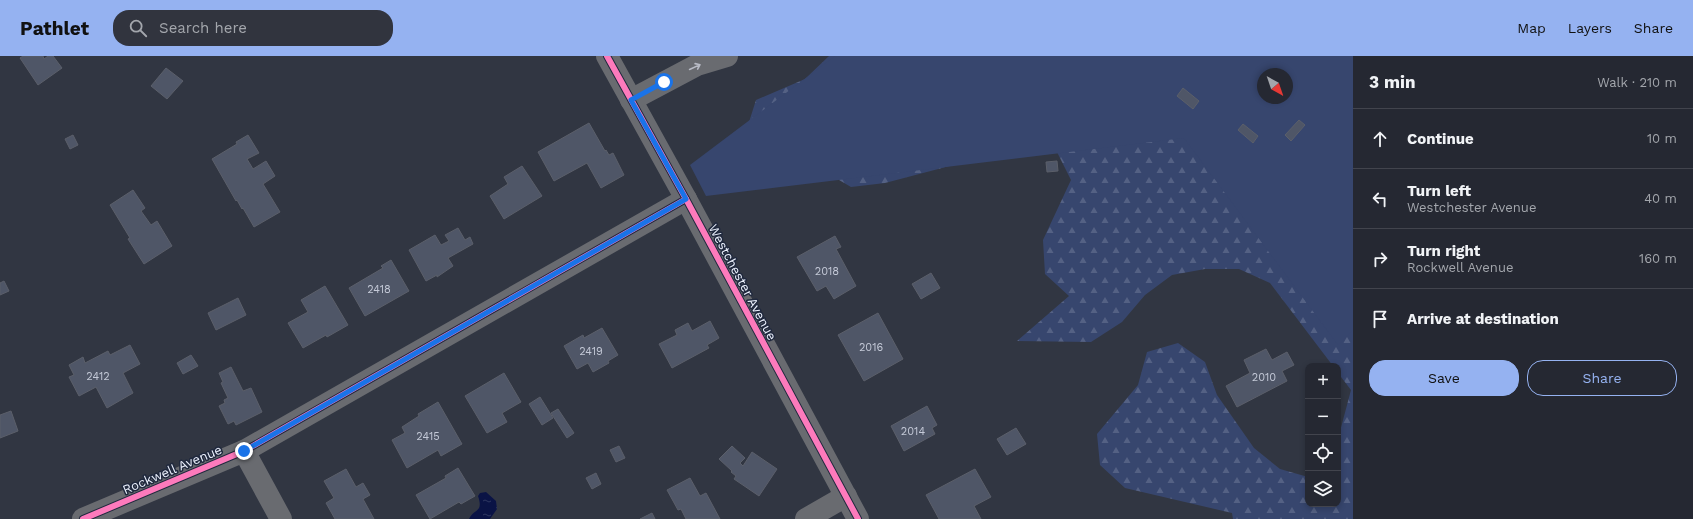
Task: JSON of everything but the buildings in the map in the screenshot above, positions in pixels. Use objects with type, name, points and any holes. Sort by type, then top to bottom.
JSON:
[{"type":"street","name":"Westchester Avenue","points":[[607,56],[686,199],[858,519]]},
{"type":"street","points":[[631,100],[697,65],[727,56]]},
{"type":"street","name":"Rockwell Avenue","points":[[83,519],[244,451],[686,199]]},
{"type":"street","points":[[244,451],[281,519]]},
{"type":"street","points":[[806,519],[846,496]]},
{"type":"green space","points":[[829,56],[1173,56],[1250,136],[1353,56],[1353,519],[1233,519],[1232,513],[1125,488],[1100,465],[1097,434],[1138,385],[1147,352],[1178,343],[1205,362],[1217,395],[1254,448],[1280,469],[1305,476],[1305,507],[1341,507],[1341,428],[1351,390],[1341,377],[1341,363],[1331,363],[1270,283],[1239,269],[1205,269],[1172,275],[1145,295],[1122,322],[1091,342],[1017,341],[1069,296],[1045,274],[1043,240],[1071,180],[1056,150],[1022,147],[885,183],[851,187],[822,170],[743,141],[756,100],[805,79]]},
{"type":"green space","points":[[835,56],[1353,56],[1353,330],[1338,345],[1184,138],[706,196],[690,165]]},
{"type":"water","points":[[486,492],[496,501],[497,509],[490,519],[469,519],[479,508],[480,501],[478,496],[480,493]]},
{"type":"cycle path","points":[[607,56],[686,199],[858,519]]},
{"type":"cycle path","points":[[83,519],[244,451],[686,199]]},
{"type":"route","points":[[244,451],[686,199],[631,100],[664,82]]}]
